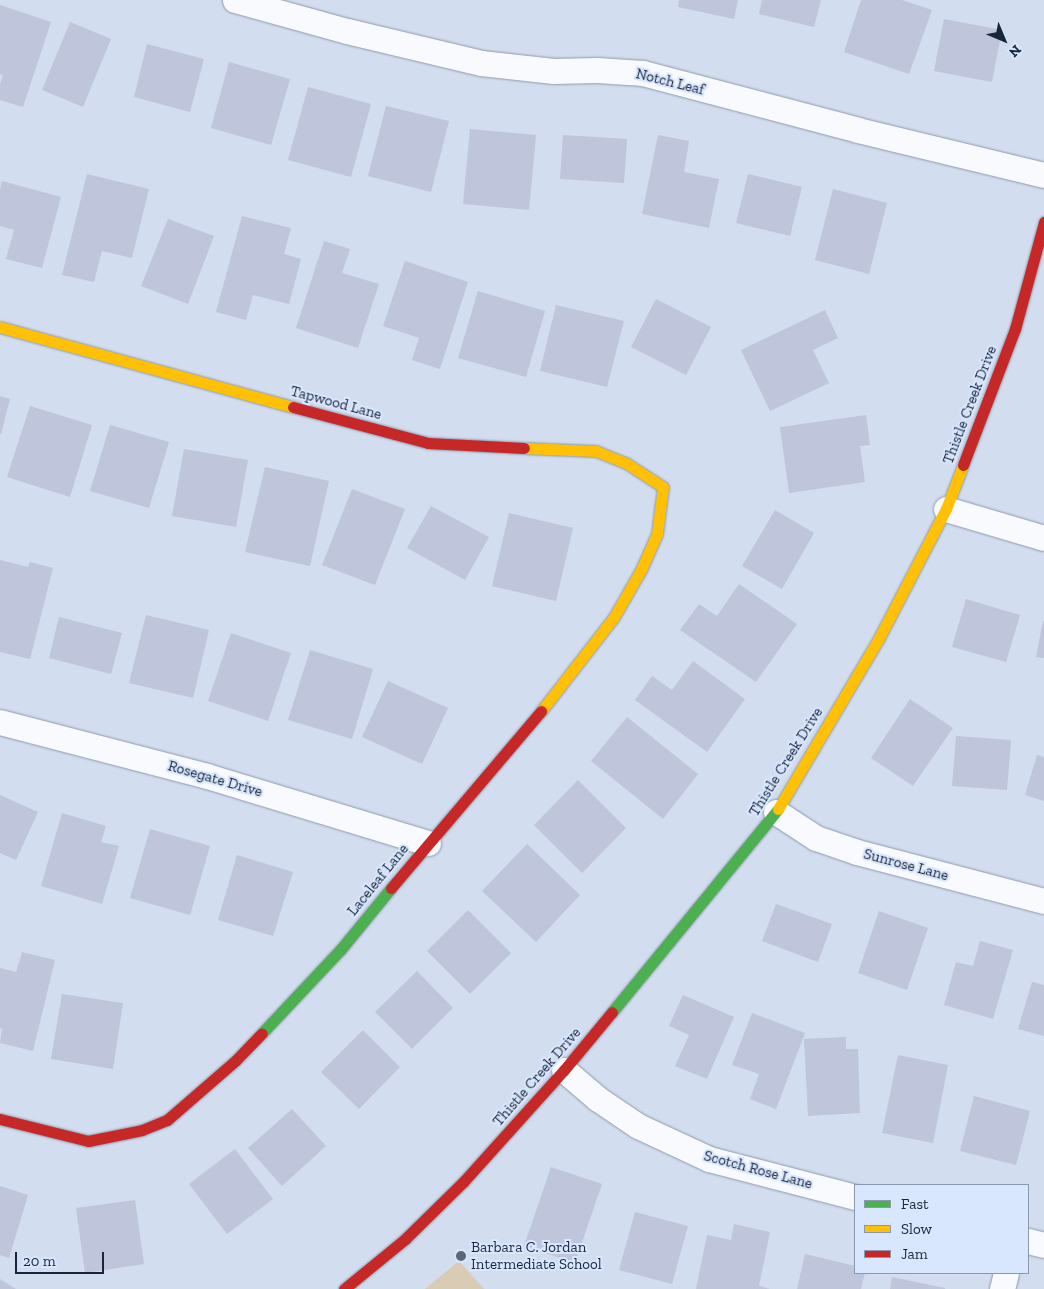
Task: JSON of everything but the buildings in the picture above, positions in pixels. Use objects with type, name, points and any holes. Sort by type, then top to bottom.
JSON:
[{"type":"street","name":"Notch Leaf","points":[[235,0],[347,31],[481,63],[554,71],[597,70],[643,73],[858,130],[1044,175]]},
{"type":"street","name":"Thistle Creek Drive","points":[[344,1289],[405,1239],[457,1188],[564,1070],[776,812],[878,640],[946,509],[1015,329],[1044,222]]},
{"type":"street","name":"Tapwood Lane","points":[[0,327],[428,443],[596,451],[626,462],[663,487]]},
{"type":"street","name":"Laceleaf Lane","points":[[0,1119],[88,1141],[142,1130],[167,1120],[236,1060],[341,950],[428,843],[557,693],[614,617],[642,568],[657,534],[663,487]]},
{"type":"street","points":[[946,509],[1044,538]]},
{"type":"street","name":"Rosegate Drive","points":[[0,722],[207,776],[428,843]]},
{"type":"street","name":"Sunrose Lane","points":[[776,812],[816,838],[857,852],[1044,901]]},
{"type":"street","name":"Scotch Rose Lane","points":[[564,1070],[598,1099],[638,1126],[709,1159],[854,1196]]},
{"type":"street","points":[[1029,1241],[1044,1245]]},
{"type":"street","points":[[1002,1289],[1006,1274]]},
{"type":"shaded area","points":[[459,1261],[484,1289],[425,1289]]},
{"type":"traffic: fast","points":[[612,1012],[778,809]]},
{"type":"traffic: fast","points":[[262,1033],[341,949],[391,888]]},
{"type":"traffic: slow","points":[[0,327],[293,407]]},
{"type":"traffic: slow","points":[[524,448],[596,451],[626,463],[663,487],[657,534],[642,568],[614,617],[541,711]]},
{"type":"traffic: slow","points":[[778,809],[878,640],[946,509],[963,465]]},
{"type":"traffic: jam","points":[[963,465],[1015,329],[1044,222]]},
{"type":"traffic: jam","points":[[293,407],[428,443],[524,448]]},
{"type":"traffic: jam","points":[[391,888],[541,711]]},
{"type":"traffic: jam","points":[[344,1289],[405,1239],[464,1181],[564,1070],[612,1012]]},
{"type":"traffic: jam","points":[[0,1119],[88,1141],[142,1130],[167,1120],[236,1060],[262,1033]]},
{"type":"place","name":"Barbara C. Jordan Intermediate School","points":[[461,1256]]}]
